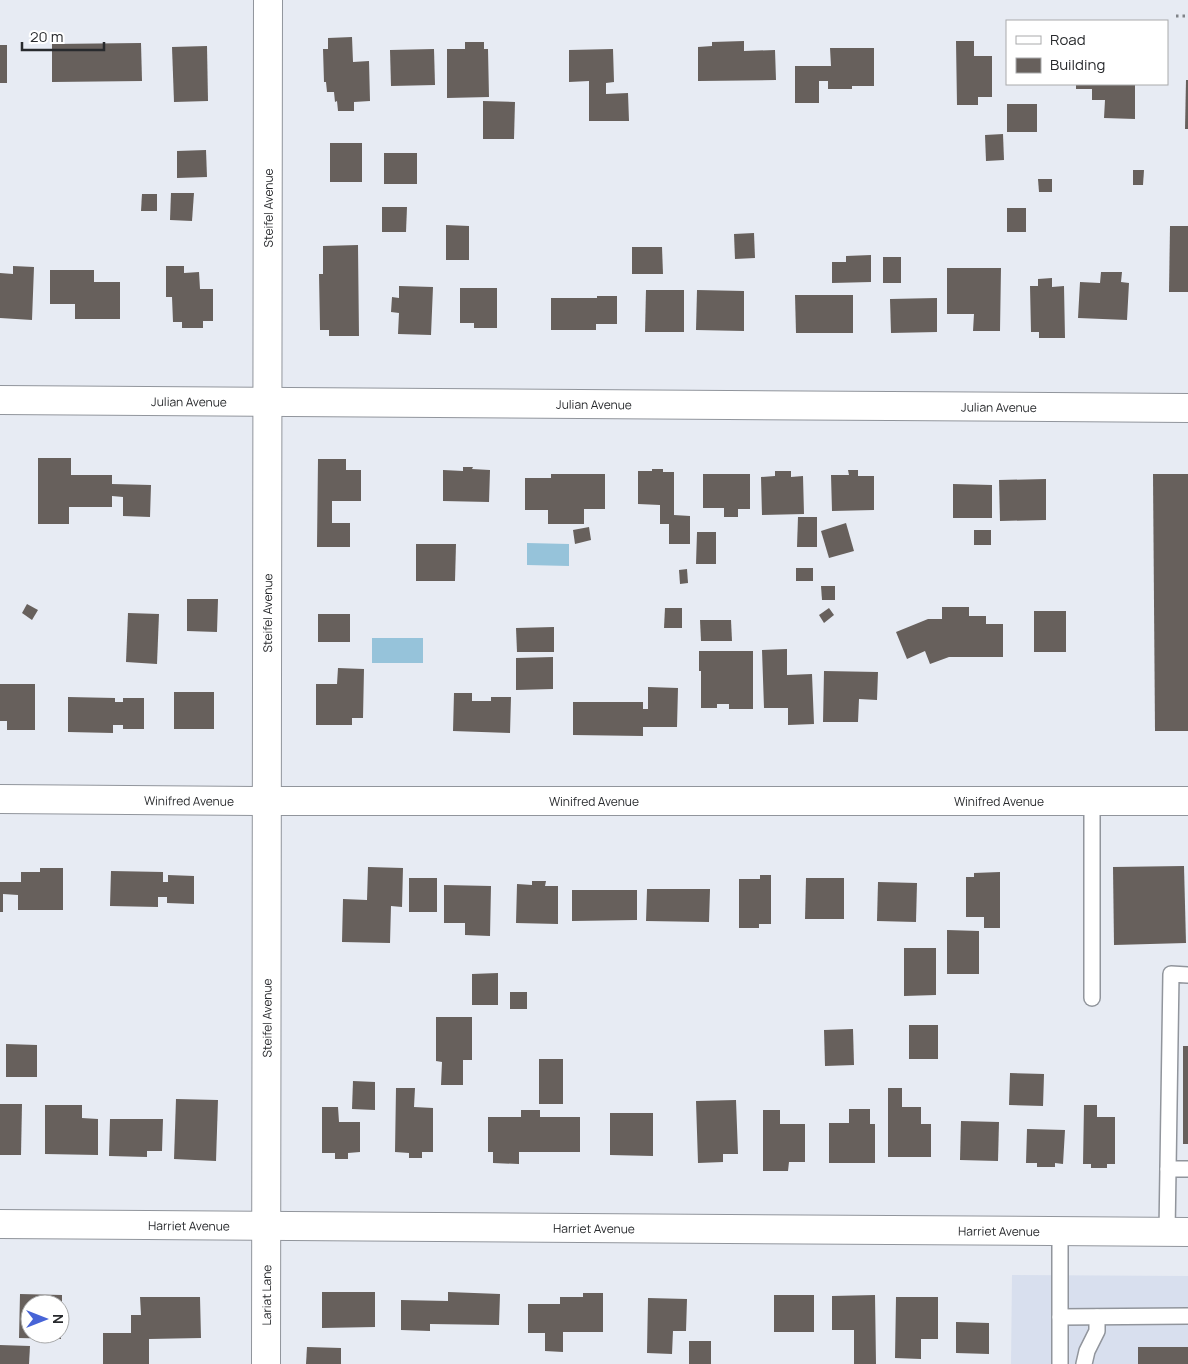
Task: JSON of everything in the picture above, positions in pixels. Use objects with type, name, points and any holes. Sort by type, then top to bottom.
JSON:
[{"type":"street","name":"Steifel Avenue","points":[[266,1226],[268,0]]},
{"type":"street","name":"Julian Avenue","points":[[0,400],[1188,408]]},
{"type":"street","name":"Winifred Avenue","points":[[0,799],[1188,802]]},
{"type":"street","name":"Harriet Avenue","points":[[0,1224],[1178,1232]]},
{"type":"street","name":"Lariat Lane","points":[[266,1226],[266,1364]]},
{"type":"lane","points":[[1092,802],[1092,998]]},
{"type":"lane","points":[[1178,1232],[1168,1169],[1171,974],[1188,975]]},
{"type":"lane","points":[[1168,1169],[1188,1169]]},
{"type":"lane","points":[[1060,1232],[1060,1364]]},
{"type":"lane","points":[[1084,1364],[1087,1351],[1098,1331],[1098,1316]]},
{"type":"lane","points":[[1060,1317],[1188,1316]]},
{"type":"path","points":[[1176,16],[1188,16]]},
{"type":"shaded area","points":[[1012,1275],[1188,1276],[1188,1364],[1011,1364]]},
{"type":"water","points":[[527,543],[569,544],[569,566],[527,565]]},
{"type":"water","points":[[372,638],[423,638],[423,663],[372,663]]},
{"type":"building","points":[[352,37],[353,62],[369,61],[370,101],[354,102],[354,111],[338,111],[334,92],[327,92],[326,82],[324,82],[323,49],[328,49],[328,38]]},
{"type":"building","points":[[744,41],[744,51],[775,50],[776,80],[698,81],[698,47],[712,46],[712,42]]},
{"type":"building","points":[[956,41],[974,41],[974,56],[992,56],[992,97],[978,97],[978,105],[957,105]]},
{"type":"building","points":[[465,42],[484,42],[484,49],[488,49],[489,97],[447,98],[447,49],[465,49]]},
{"type":"building","points":[[141,43],[142,81],[52,82],[52,44]]},
{"type":"building","points":[[0,45],[7,45],[7,83],[0,83]]},
{"type":"building","points":[[207,46],[208,101],[174,102],[172,47]]},
{"type":"building","points":[[830,48],[874,48],[874,86],[852,86],[852,89],[828,89],[828,81],[819,81],[819,103],[795,103],[795,66],[831,66]]},
{"type":"building","points":[[434,49],[435,85],[391,86],[390,50]]},
{"type":"building","points":[[613,49],[614,82],[606,83],[606,94],[628,93],[629,121],[589,121],[589,81],[569,82],[569,50]]},
{"type":"building","points":[[1186,80],[1188,80],[1188,129],[1185,129]]},
{"type":"building","points":[[1076,85],[1135,85],[1135,119],[1104,118],[1105,100],[1092,100],[1092,89],[1076,89]]},
{"type":"building","points":[[483,101],[515,102],[514,139],[483,139]]},
{"type":"building","points":[[1007,104],[1037,104],[1037,132],[1007,132]]},
{"type":"building","points":[[1003,134],[1004,160],[986,161],[985,135]]},
{"type":"building","points":[[330,143],[362,143],[362,182],[330,182]]},
{"type":"building","points":[[206,150],[207,177],[177,178],[177,151]]},
{"type":"building","points":[[384,153],[417,153],[417,184],[384,184]]},
{"type":"building","points":[[1133,170],[1144,170],[1143,185],[1133,185]]},
{"type":"building","points":[[1038,179],[1052,179],[1052,192],[1039,192]]},
{"type":"building","points":[[171,193],[194,193],[192,221],[170,220]]},
{"type":"building","points":[[142,194],[157,194],[157,211],[141,211]]},
{"type":"building","points":[[382,207],[407,207],[406,232],[382,232]]},
{"type":"building","points":[[1007,208],[1026,208],[1026,232],[1007,232]]},
{"type":"building","points":[[446,225],[469,226],[469,260],[446,260]]},
{"type":"building","points":[[1170,226],[1188,226],[1188,292],[1169,292]]},
{"type":"building","points":[[754,233],[755,258],[735,259],[734,234]]},
{"type":"building","points":[[358,245],[359,336],[329,336],[329,330],[320,330],[319,274],[323,274],[323,246]]},
{"type":"building","points":[[632,247],[662,247],[663,274],[632,274]]},
{"type":"building","points":[[871,255],[871,282],[832,283],[832,262],[846,262],[846,256]]},
{"type":"building","points":[[883,257],[901,257],[901,283],[883,283]]},
{"type":"building","points":[[13,266],[34,267],[32,320],[0,318],[0,273],[13,274]]},
{"type":"building","points":[[166,266],[184,266],[184,273],[199,272],[200,289],[213,289],[213,321],[203,321],[203,328],[182,328],[182,322],[173,322],[172,297],[166,297]]},
{"type":"building","points":[[947,268],[1001,268],[1000,331],[973,331],[974,314],[947,314]]},
{"type":"building","points":[[50,270],[94,270],[94,282],[120,282],[120,319],[75,319],[75,304],[50,304]]},
{"type":"building","points":[[1101,272],[1122,272],[1121,282],[1129,283],[1127,320],[1078,318],[1080,282],[1100,283]]},
{"type":"building","points":[[1052,278],[1052,287],[1064,286],[1065,338],[1039,338],[1039,332],[1031,332],[1030,286],[1038,286],[1038,279]]},
{"type":"building","points":[[399,286],[433,287],[431,335],[398,334],[399,313],[391,312],[392,297],[399,298]]},
{"type":"building","points":[[460,288],[497,288],[497,328],[474,328],[474,323],[460,323]]},
{"type":"building","points":[[646,290],[684,290],[684,332],[645,332]]},
{"type":"building","points":[[697,290],[744,291],[744,331],[696,330]]},
{"type":"building","points":[[795,295],[853,295],[853,333],[796,333]]},
{"type":"building","points":[[597,296],[617,296],[617,324],[596,324],[596,330],[551,330],[551,298],[597,298]]},
{"type":"building","points":[[937,298],[937,332],[891,333],[890,299]]},
{"type":"building","points":[[38,458],[71,458],[71,475],[112,475],[112,484],[151,485],[150,517],[123,516],[123,497],[112,496],[112,507],[69,507],[69,524],[38,524]]},
{"type":"building","points":[[318,459],[346,459],[346,470],[361,470],[361,501],[332,501],[332,523],[350,523],[350,547],[317,547]]},
{"type":"building","points":[[463,467],[490,470],[489,502],[443,501],[443,470],[463,471]]},
{"type":"building","points":[[652,469],[674,472],[674,515],[690,516],[690,544],[669,544],[669,524],[660,524],[660,505],[638,504],[638,471],[652,471]]},
{"type":"building","points":[[848,470],[858,470],[858,476],[874,476],[874,510],[832,511],[831,475],[849,475]]},
{"type":"building","points":[[775,471],[791,471],[791,477],[803,476],[804,514],[762,515],[761,477],[775,476]]},
{"type":"building","points":[[551,474],[605,474],[605,509],[584,509],[584,524],[548,524],[548,510],[525,510],[525,478],[551,478]]},
{"type":"building","points":[[703,474],[750,474],[750,509],[738,509],[738,517],[724,517],[724,508],[703,508]]},
{"type":"building","points":[[1153,474],[1188,474],[1188,731],[1155,731]]},
{"type":"building","points":[[1046,479],[1046,520],[1000,521],[999,480]]},
{"type":"building","points":[[953,484],[992,485],[992,518],[953,518]]},
{"type":"building","points":[[798,517],[817,517],[817,547],[797,547]]},
{"type":"building","points":[[846,523],[854,551],[829,558],[821,531]]},
{"type":"building","points":[[589,527],[591,540],[575,544],[573,530]]},
{"type":"building","points":[[974,530],[991,530],[991,545],[974,545]]},
{"type":"building","points":[[697,532],[716,532],[716,564],[696,564]]},
{"type":"building","points":[[416,544],[456,544],[455,581],[416,581]]},
{"type":"building","points":[[796,568],[813,568],[813,581],[796,581]]},
{"type":"building","points":[[687,569],[688,583],[680,584],[679,570]]},
{"type":"building","points":[[821,586],[835,586],[835,600],[822,600]]},
{"type":"building","points":[[187,599],[218,599],[217,632],[187,631]]},
{"type":"building","points":[[27,604],[38,610],[32,620],[22,613]]},
{"type":"building","points":[[942,607],[969,607],[969,616],[986,616],[986,624],[1003,624],[1003,657],[949,657],[930,664],[925,651],[907,659],[896,632],[928,619],[942,619]]},
{"type":"building","points":[[665,608],[682,608],[682,628],[664,628]]},
{"type":"building","points":[[829,608],[834,615],[824,623],[819,615]]},
{"type":"building","points":[[1034,611],[1066,611],[1066,652],[1034,652]]},
{"type":"building","points":[[128,613],[159,614],[157,664],[126,662]]},
{"type":"building","points":[[318,614],[350,614],[350,642],[318,642]]},
{"type":"building","points":[[700,620],[731,620],[732,641],[701,641]]},
{"type":"building","points":[[554,627],[554,652],[517,652],[516,628]]},
{"type":"building","points":[[787,649],[787,675],[812,674],[814,724],[788,725],[788,708],[764,708],[762,650]]},
{"type":"building","points":[[699,651],[753,651],[753,709],[729,709],[729,704],[717,704],[717,708],[701,708]]},
{"type":"building","points":[[553,657],[553,689],[516,690],[516,658]]},
{"type":"building","points":[[338,668],[364,669],[363,718],[352,718],[352,725],[316,725],[316,684],[337,684]]},
{"type":"building","points":[[824,671],[878,672],[877,700],[859,699],[858,722],[823,722]]},
{"type":"building","points":[[0,684],[35,684],[35,730],[7,730],[7,721],[0,721]]},
{"type":"building","points":[[648,687],[678,688],[677,727],[643,727],[643,736],[573,735],[573,702],[643,702],[643,709],[648,709]]},
{"type":"building","points":[[174,692],[214,692],[214,729],[174,729]]},
{"type":"building","points":[[454,693],[472,693],[472,701],[491,701],[491,697],[511,697],[510,733],[453,731]]},
{"type":"building","points":[[68,697],[115,698],[115,702],[123,702],[123,698],[144,698],[144,729],[123,729],[123,725],[113,725],[113,733],[68,732]]},
{"type":"building","points":[[1184,866],[1186,943],[1114,945],[1113,867]]},
{"type":"building","points":[[368,867],[403,868],[402,907],[391,906],[390,943],[342,942],[343,899],[367,900]]},
{"type":"building","points":[[40,868],[63,868],[63,910],[18,910],[18,895],[3,894],[3,912],[0,912],[0,882],[21,882],[21,872],[40,872]]},
{"type":"building","points":[[111,871],[163,872],[163,882],[168,882],[168,875],[194,876],[194,904],[167,903],[167,897],[158,897],[158,907],[110,906]]},
{"type":"building","points":[[1000,872],[1000,928],[984,928],[984,917],[966,917],[966,877],[974,877],[974,873]]},
{"type":"building","points":[[760,875],[771,875],[771,924],[759,924],[759,928],[739,928],[739,879],[760,879]]},
{"type":"building","points":[[409,878],[437,878],[437,912],[409,912]]},
{"type":"building","points":[[806,878],[844,878],[844,919],[805,919]]},
{"type":"building","points":[[532,881],[546,881],[545,886],[558,886],[558,924],[516,923],[517,884],[532,885]]},
{"type":"building","points":[[878,882],[917,883],[916,922],[877,921]]},
{"type":"building","points":[[444,885],[491,886],[490,936],[465,935],[465,923],[444,923]]},
{"type":"building","points":[[647,889],[710,889],[709,922],[646,921]]},
{"type":"building","points":[[572,890],[637,890],[637,920],[572,921]]},
{"type":"building","points":[[947,930],[979,931],[979,974],[947,974]]},
{"type":"building","points":[[904,948],[936,948],[936,995],[904,996]]},
{"type":"building","points":[[498,973],[498,1005],[472,1005],[472,974]]},
{"type":"building","points":[[510,992],[527,992],[527,1009],[510,1009]]},
{"type":"building","points":[[436,1017],[472,1017],[472,1060],[463,1060],[463,1085],[441,1085],[442,1062],[436,1061]]},
{"type":"building","points":[[909,1025],[938,1025],[938,1059],[909,1059]]},
{"type":"building","points":[[853,1029],[854,1065],[825,1066],[824,1030]]},
{"type":"building","points":[[6,1044],[37,1045],[37,1077],[6,1077]]},
{"type":"building","points":[[1183,1046],[1188,1046],[1188,1144],[1183,1144]]},
{"type":"building","points":[[539,1059],[563,1059],[563,1104],[539,1104]]},
{"type":"building","points":[[1010,1073],[1044,1074],[1043,1106],[1009,1105]]},
{"type":"building","points":[[353,1081],[375,1082],[375,1110],[352,1109]]},
{"type":"building","points":[[396,1088],[415,1088],[414,1107],[433,1108],[433,1152],[422,1152],[422,1158],[409,1158],[409,1153],[395,1152]]},
{"type":"building","points":[[888,1088],[902,1088],[902,1107],[921,1107],[921,1124],[931,1124],[931,1157],[888,1157]]},
{"type":"building","points":[[176,1099],[218,1100],[216,1161],[174,1159]]},
{"type":"building","points":[[736,1100],[738,1154],[723,1154],[723,1162],[698,1163],[696,1101]]},
{"type":"building","points":[[0,1104],[22,1104],[21,1155],[0,1155]]},
{"type":"building","points":[[45,1105],[82,1105],[82,1118],[98,1119],[98,1155],[45,1154]]},
{"type":"building","points":[[1084,1105],[1097,1105],[1097,1117],[1115,1117],[1115,1164],[1107,1164],[1107,1168],[1091,1168],[1091,1164],[1083,1164]]},
{"type":"building","points":[[322,1107],[338,1107],[339,1122],[360,1122],[360,1152],[348,1153],[348,1159],[335,1159],[335,1153],[322,1153]]},
{"type":"building","points":[[849,1109],[870,1109],[870,1124],[875,1124],[875,1163],[829,1163],[829,1123],[849,1123]]},
{"type":"building","points":[[521,1110],[540,1110],[540,1117],[580,1117],[580,1152],[519,1152],[519,1164],[493,1163],[493,1152],[488,1152],[488,1117],[521,1117]]},
{"type":"building","points":[[763,1110],[780,1110],[780,1124],[805,1124],[805,1162],[789,1162],[788,1171],[763,1171]]},
{"type":"building","points":[[610,1113],[653,1113],[653,1156],[610,1155]]},
{"type":"building","points":[[110,1119],[163,1119],[162,1151],[147,1151],[147,1157],[109,1156]]},
{"type":"building","points":[[961,1121],[999,1122],[998,1161],[960,1160]]},
{"type":"building","points":[[1027,1129],[1065,1130],[1063,1164],[1055,1163],[1055,1167],[1037,1167],[1037,1163],[1026,1163]]},
{"type":"building","points":[[322,1292],[375,1292],[375,1327],[322,1328]]},
{"type":"building","points":[[448,1292],[500,1294],[499,1325],[430,1324],[430,1331],[401,1330],[401,1300],[448,1301]]},
{"type":"building","points":[[583,1293],[603,1293],[603,1332],[563,1332],[563,1352],[545,1351],[545,1333],[528,1333],[528,1304],[560,1304],[560,1297],[583,1297]]},
{"type":"building","points":[[20,1294],[20,1338],[19,1338]]},
{"type":"building","points":[[774,1295],[814,1295],[814,1332],[774,1332]]},
{"type":"building","points":[[875,1295],[876,1364],[854,1364],[854,1330],[832,1330],[832,1296]]},
{"type":"building","points":[[140,1297],[200,1297],[201,1338],[149,1339],[149,1364],[103,1364],[103,1333],[131,1333],[131,1315],[141,1315]]},
{"type":"building","points":[[896,1297],[938,1297],[938,1339],[921,1339],[921,1359],[895,1358]]},
{"type":"building","points":[[648,1298],[687,1299],[686,1331],[673,1331],[672,1354],[647,1353]]},
{"type":"building","points":[[956,1322],[989,1323],[989,1354],[956,1353]]},
{"type":"building","points":[[689,1341],[711,1341],[711,1364],[689,1364]]},
{"type":"building","points":[[0,1345],[30,1346],[29,1364],[0,1364]]},
{"type":"building","points":[[307,1347],[341,1348],[341,1364],[306,1364]]},
{"type":"building","points":[[1138,1347],[1188,1347],[1188,1364],[1138,1364]]}]
